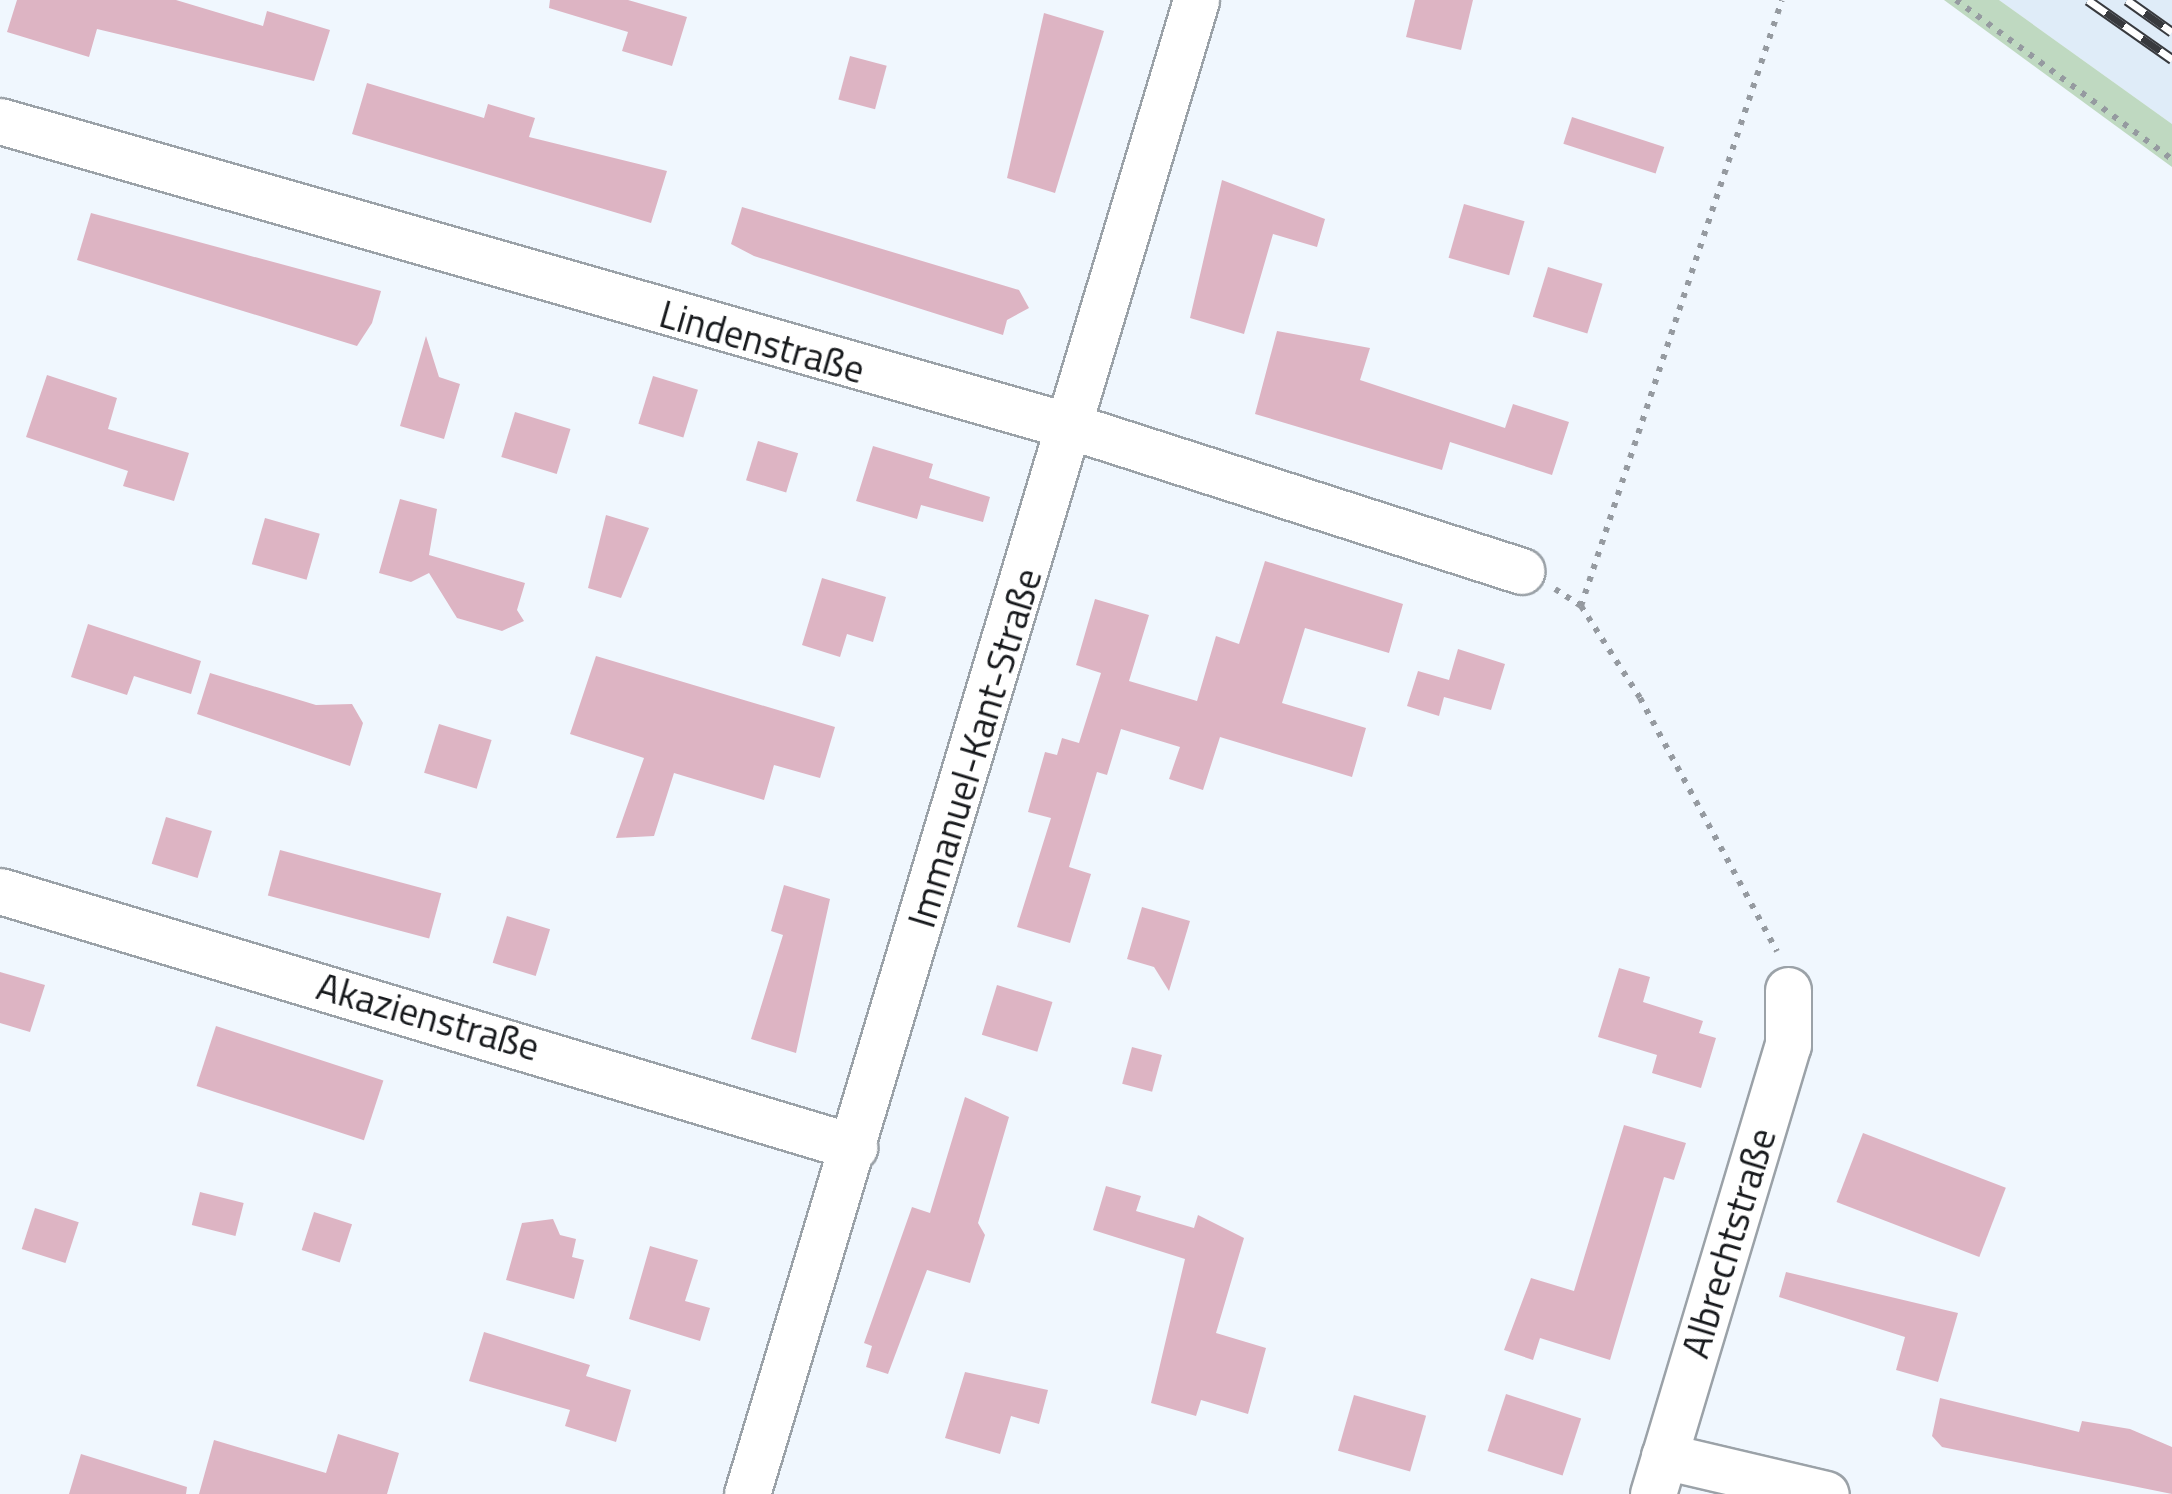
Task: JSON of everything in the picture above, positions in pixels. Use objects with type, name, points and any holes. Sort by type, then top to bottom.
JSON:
[{"type":"street","name":"Immanuel-Kant-Straße","points":[[747,1494],[1073,428],[1196,0]]},
{"type":"street","name":"Lindenstraße","points":[[0,121],[1073,428],[1521,571]]},
{"type":"street","name":"Akazienstraße","points":[[0,891],[854,1146]]},
{"type":"street","name":"Albrechtstraße","points":[[1659,1475],[1788,1044],[1788,990]]},
{"type":"street","points":[[1659,1475],[1826,1494]]},
{"type":"path","points":[[1782,0],[1582,606],[1770,937],[1788,990]]},
{"type":"path","points":[[1956,0],[2172,159]]},
{"type":"shaded area","points":[[1999,0],[2172,0],[2172,124]]},
{"type":"green space","points":[[1944,0],[1999,0],[2172,124],[2172,167]]},
{"type":"building","points":[[17,0],[176,0],[263,26],[267,11],[330,30],[314,81],[97,29],[89,57],[7,32]]},
{"type":"building","points":[[550,0],[628,0],[687,17],[672,66],[622,51],[628,32],[549,8]]},
{"type":"building","points":[[1415,0],[1473,0],[1461,50],[1406,37]]},
{"type":"building","points":[[1044,13],[1104,31],[1055,193],[1007,178]]},
{"type":"building","points":[[850,56],[887,66],[875,109],[838,99]]},
{"type":"building","points":[[367,83],[484,118],[488,104],[535,118],[529,137],[667,171],[651,223],[352,134]]},
{"type":"building","points":[[1572,117],[1664,147],[1656,174],[1563,144]]},
{"type":"building","points":[[1222,180],[1325,219],[1317,247],[1273,234],[1244,334],[1190,318]]},
{"type":"building","points":[[1464,204],[1525,221],[1509,275],[1449,258]]},
{"type":"building","points":[[742,207],[1019,290],[1029,308],[1007,320],[1003,335],[754,256],[731,244]]},
{"type":"building","points":[[91,213],[381,291],[372,323],[357,346],[77,260]]},
{"type":"building","points":[[1548,267],[1603,284],[1587,333],[1533,317]]},
{"type":"building","points":[[1277,331],[1370,348],[1360,380],[1505,428],[1513,404],[1569,422],[1552,475],[1450,442],[1442,470],[1255,414]]},
{"type":"building","points":[[426,336],[439,377],[460,384],[444,439],[400,426]]},
{"type":"building","points":[[47,375],[117,398],[108,429],[189,453],[174,501],[123,486],[128,471],[26,437]]},
{"type":"building","points":[[653,376],[698,390],[683,438],[638,424]]},
{"type":"building","points":[[515,412],[570,429],[557,474],[501,457]]},
{"type":"building","points":[[758,441],[798,453],[786,492],[746,480]]},
{"type":"building","points":[[873,446],[933,464],[929,478],[990,497],[983,522],[921,505],[917,519],[856,501]]},
{"type":"building","points":[[400,499],[437,509],[429,555],[525,583],[517,610],[524,621],[502,631],[457,618],[429,573],[411,582],[379,573]]},
{"type":"building","points":[[606,515],[649,528],[621,598],[588,588]]},
{"type":"building","points":[[265,518],[320,534],[307,580],[252,564]]},
{"type":"building","points":[[1265,561],[1403,604],[1389,653],[1305,628],[1282,703],[1366,728],[1352,777],[1220,737],[1203,790],[1169,779],[1180,747],[1121,729],[1107,775],[1097,772],[1069,867],[1091,874],[1070,943],[1017,927],[1051,818],[1028,812],[1045,752],[1057,755],[1062,738],[1079,743],[1101,673],[1076,665],[1095,599],[1149,615],[1129,681],[1197,701],[1216,636],[1239,644]]},
{"type":"building","points":[[822,578],[886,597],[873,642],[847,634],[840,657],[802,645]]},
{"type":"building","points":[[88,624],[201,661],[191,694],[134,676],[127,695],[71,677]]},
{"type":"building","points":[[1458,649],[1505,664],[1491,710],[1444,697],[1439,716],[1407,706],[1418,671],[1449,680]]},
{"type":"building","points":[[596,656],[835,727],[820,778],[774,765],[764,800],[674,773],[654,836],[616,838],[644,758],[570,734]]},
{"type":"building","points":[[210,673],[316,705],[352,704],[363,723],[350,766],[197,714]]},
{"type":"building","points":[[439,724],[492,740],[477,789],[424,773]]},
{"type":"building","points":[[166,817],[212,831],[198,878],[152,864]]},
{"type":"building","points":[[280,850],[441,893],[429,939],[268,895]]},
{"type":"building","points":[[784,885],[830,899],[796,1053],[751,1039],[783,935],[771,931]]},
{"type":"building","points":[[1142,907],[1190,921],[1169,991],[1154,967],[1127,959]]},
{"type":"building","points":[[507,916],[550,929],[536,976],[493,963]]},
{"type":"building","points":[[1619,968],[1650,977],[1643,1002],[1703,1021],[1699,1033],[1716,1038],[1701,1088],[1652,1073],[1657,1055],[1598,1037]]},
{"type":"building","points":[[0,972],[45,985],[30,1032],[0,1023]]},
{"type":"building","points":[[997,985],[1052,1002],[1037,1052],[982,1035]]},
{"type":"building","points":[[216,1026],[383,1080],[364,1140],[197,1086]]},
{"type":"building","points":[[1132,1047],[1162,1055],[1152,1092],[1122,1084]]},
{"type":"building","points":[[965,1097],[1009,1117],[978,1223],[985,1235],[970,1283],[927,1270],[888,1374],[866,1367],[872,1346],[864,1343],[912,1207],[930,1213]]},
{"type":"building","points":[[1624,1125],[1686,1143],[1674,1180],[1664,1177],[1610,1360],[1540,1338],[1533,1360],[1504,1350],[1531,1278],[1574,1291]]},
{"type":"building","points":[[1863,1133],[2006,1188],[1979,1257],[1836,1202]]},
{"type":"building","points":[[1106,1186],[1141,1196],[1136,1211],[1194,1228],[1198,1215],[1244,1238],[1216,1333],[1266,1348],[1248,1414],[1201,1400],[1196,1416],[1151,1403],[1185,1259],[1093,1230]]},
{"type":"building","points":[[200,1192],[244,1203],[235,1236],[192,1225]]},
{"type":"building","points":[[35,1208],[79,1222],[65,1263],[22,1249]]},
{"type":"building","points":[[314,1212],[352,1224],[340,1262],[302,1250]]},
{"type":"building","points":[[553,1219],[560,1235],[576,1239],[572,1257],[584,1260],[574,1299],[506,1280],[522,1223]]},
{"type":"building","points":[[650,1246],[698,1260],[685,1301],[710,1308],[700,1341],[629,1319]]},
{"type":"building","points":[[1786,1272],[1958,1313],[1938,1382],[1896,1370],[1905,1337],[1779,1297]]},
{"type":"building","points":[[484,1332],[590,1365],[586,1376],[631,1390],[616,1442],[565,1426],[570,1410],[469,1381]]},
{"type":"building","points":[[965,1372],[1048,1390],[1039,1424],[1011,1416],[1000,1454],[945,1438]]},
{"type":"building","points":[[1506,1394],[1581,1418],[1563,1475],[1487,1451]]},
{"type":"building","points":[[1354,1395],[1426,1416],[1410,1471],[1338,1451]]},
{"type":"building","points":[[1940,1398],[2079,1432],[2082,1421],[2130,1429],[2172,1447],[2172,1494],[1942,1447],[1932,1436]]},
{"type":"building","points":[[338,1434],[399,1453],[387,1494],[199,1494],[214,1440],[326,1473]]},
{"type":"building","points":[[81,1454],[187,1487],[186,1494],[69,1494]]},
{"type":"railway","points":[[2088,0],[2172,59]]},
{"type":"railway","points":[[2127,0],[2172,32]]}]
